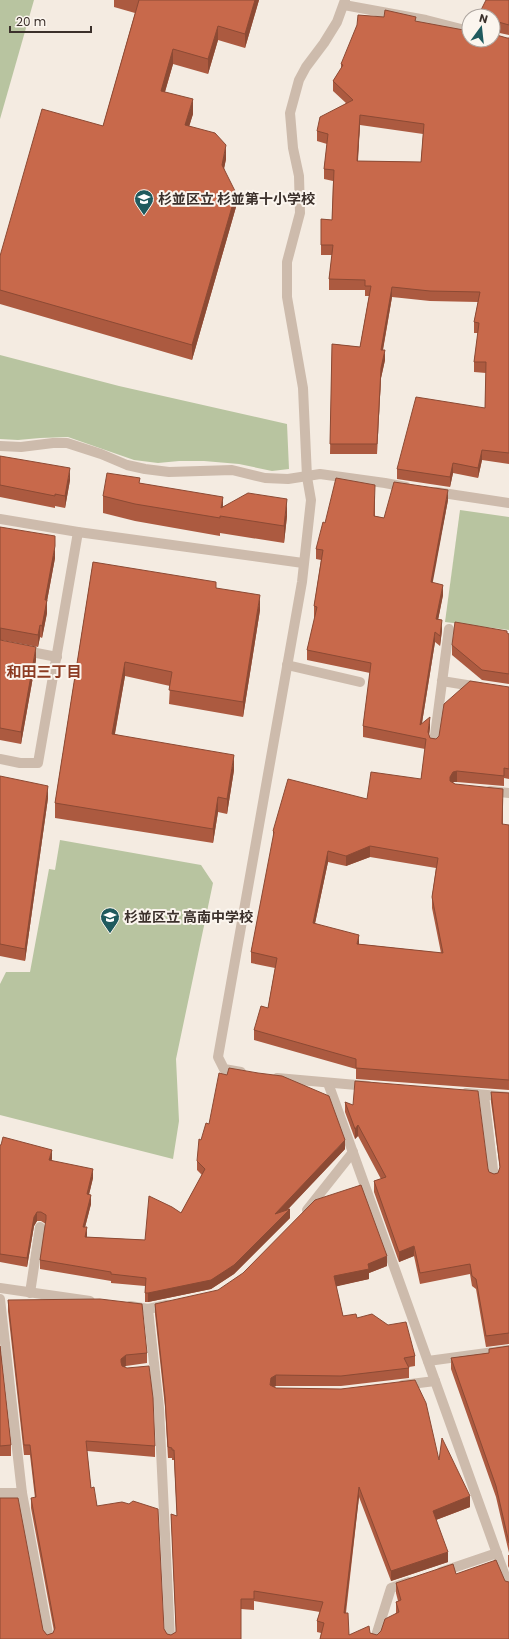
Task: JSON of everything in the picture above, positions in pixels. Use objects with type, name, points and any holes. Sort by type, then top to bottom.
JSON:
[{"type":"street","points":[[252,1074],[224,1069],[218,1057],[302,582],[311,500],[307,477],[303,388],[287,297],[287,262],[300,213],[299,176],[293,153],[290,113],[299,80],[306,67],[324,43],[337,22],[344,2],[461,29]]},
{"type":"street","points":[[0,446],[21,447],[53,443],[67,443],[145,470],[170,472],[232,470],[265,478],[280,479],[307,477],[320,474],[413,488]]},
{"type":"street","points":[[427,490],[509,503]]},
{"type":"street","points":[[0,519],[78,532],[303,563]]},
{"type":"street","points":[[0,759],[20,763],[38,763],[78,532]]},
{"type":"street","points":[[434,743],[449,630]]},
{"type":"street","points":[[0,646],[57,657]]},
{"type":"street","points":[[287,665],[360,682]]},
{"type":"street","points":[[442,680],[486,688]]},
{"type":"street","points":[[479,790],[509,793]]},
{"type":"street","points":[[266,1077],[375,1086]]},
{"type":"street","points":[[328,1083],[509,1587]]},
{"type":"street","points":[[453,1092],[509,1097]]},
{"type":"street","points":[[484,1095],[494,1178]]},
{"type":"street","points":[[301,1216],[353,1152]]},
{"type":"street","points":[[30,1293],[40,1227]]},
{"type":"street","points":[[0,1288],[101,1302]]},
{"type":"street","points":[[0,1299],[22,1493],[49,1639]]},
{"type":"street","points":[[116,1304],[148,1309],[177,1303]]},
{"type":"street","points":[[148,1309],[151,1369],[159,1408],[170,1639]]},
{"type":"street","points":[[428,1360],[509,1350]]},
{"type":"street","points":[[396,1386],[435,1381]]},
{"type":"street","points":[[0,1493],[22,1493]]},
{"type":"street","points":[[375,1639],[391,1588],[497,1553]]},
{"type":"green space","points":[[0,0],[34,0],[0,119]]},
{"type":"green space","points":[[0,355],[119,386],[287,424],[289,469],[272,471],[239,464],[204,461],[158,463],[134,460],[68,437],[18,440],[0,439]]},
{"type":"green space","points":[[460,510],[509,517],[509,630],[445,622]]},
{"type":"green space","points":[[60,840],[201,865],[213,883],[176,1059],[179,1121],[173,1159],[0,1115],[0,984],[6,972],[30,972],[49,869],[55,870]]},
{"type":"building","points":[[139,0],[255,0],[245,34],[218,26],[208,59],[173,49],[161,91],[193,99],[185,125],[215,133],[226,145],[222,165],[236,193],[192,345],[0,290],[0,256],[42,109],[103,126]]},
{"type":"building","points":[[486,0],[509,0],[509,25],[501,23],[501,8],[482,8]]},
{"type":"building","points":[[385,10],[416,17],[415,21],[461,30],[461,48],[501,48],[501,36],[509,38],[509,453],[482,450],[478,468],[453,463],[450,477],[397,469],[416,397],[485,408],[486,362],[474,362],[479,323],[474,322],[480,292],[430,291],[392,287],[381,350],[385,350],[381,368],[377,444],[330,444],[332,344],[360,347],[371,286],[365,286],[365,280],[329,279],[333,245],[321,245],[321,219],[332,220],[334,170],[324,169],[328,134],[317,131],[320,117],[353,100],[333,81],[343,65],[341,64],[357,25],[358,15],[384,17]],"holes":[[[360,115],[424,124],[421,162],[357,161]]]},
{"type":"building","points":[[0,456],[70,468],[65,496],[55,494],[55,496],[0,485]]},
{"type":"building","points":[[107,473],[140,478],[139,483],[223,497],[221,508],[248,493],[287,499],[284,526],[220,516],[220,518],[135,504],[103,496]]},
{"type":"building","points":[[336,478],[375,485],[374,516],[384,518],[394,482],[448,490],[431,582],[443,585],[436,619],[442,620],[440,636],[435,632],[420,725],[430,717],[428,732],[430,738],[436,739],[439,736],[444,704],[470,681],[509,687],[509,769],[504,768],[504,776],[457,771],[453,772],[450,777],[450,781],[455,784],[503,789],[502,824],[509,825],[509,1080],[356,1068],[356,1059],[254,1030],[261,1006],[268,1008],[277,958],[251,952],[273,831],[288,779],[367,799],[371,772],[421,779],[426,739],[363,726],[371,663],[307,650],[317,607],[314,606],[323,550],[316,549],[323,522],[325,523]],"holes":[[[370,846],[438,858],[432,897],[443,953],[357,944],[359,935],[313,923],[328,851],[346,856]]]},
{"type":"building","points":[[0,527],[55,536],[55,546],[45,600],[47,600],[42,626],[40,625],[38,635],[0,628]]},
{"type":"building","points":[[93,562],[216,582],[216,588],[260,595],[243,702],[169,690],[172,672],[125,662],[112,734],[234,755],[227,799],[218,797],[213,829],[55,803]]},
{"type":"building","points":[[455,622],[507,631],[509,634],[509,674],[482,670],[452,645]]},
{"type":"building","points":[[0,640],[36,647],[21,732],[0,728]]},
{"type":"building","points":[[0,776],[48,786],[25,949],[0,944]]},
{"type":"building","points":[[229,1068],[282,1076],[329,1096],[345,1140],[275,1214],[290,1209],[234,1265],[211,1280],[145,1293],[146,1278],[111,1274],[111,1272],[40,1260],[46,1219],[46,1215],[41,1212],[37,1212],[34,1217],[27,1258],[0,1254],[0,1145],[3,1137],[52,1150],[49,1160],[93,1169],[87,1194],[91,1195],[83,1227],[87,1227],[85,1237],[145,1240],[149,1196],[181,1213],[205,1169],[197,1161],[199,1139],[201,1140],[206,1123],[209,1124],[219,1073],[227,1075]]},
{"type":"building","points":[[355,1081],[478,1091],[488,1169],[489,1172],[494,1174],[498,1173],[500,1167],[491,1092],[509,1093],[509,1333],[486,1336],[476,1279],[472,1276],[470,1264],[420,1273],[414,1246],[399,1252],[374,1181],[386,1177],[358,1125],[355,1129],[345,1102],[353,1105]]},
{"type":"building","points":[[361,1185],[387,1256],[368,1264],[369,1269],[334,1276],[343,1316],[356,1314],[357,1318],[372,1314],[388,1325],[406,1322],[415,1356],[404,1358],[409,1368],[341,1376],[276,1375],[271,1378],[270,1385],[276,1388],[341,1389],[415,1380],[426,1403],[439,1460],[442,1438],[470,1496],[433,1511],[448,1552],[391,1571],[359,1487],[344,1613],[348,1613],[349,1635],[369,1626],[370,1633],[377,1635],[381,1631],[385,1619],[399,1612],[396,1602],[401,1600],[396,1583],[453,1564],[456,1574],[496,1560],[505,1581],[509,1582],[509,1639],[320,1639],[324,1623],[317,1621],[323,1602],[254,1591],[254,1599],[241,1599],[241,1639],[0,1639],[0,1498],[18,1498],[43,1630],[47,1635],[53,1633],[55,1628],[31,1498],[36,1497],[30,1445],[24,1445],[8,1300],[100,1299],[142,1304],[147,1353],[126,1355],[121,1359],[121,1362],[122,1366],[127,1368],[149,1366],[153,1398],[155,1446],[86,1441],[91,1488],[94,1487],[97,1506],[122,1502],[129,1504],[133,1501],[158,1509],[164,1629],[167,1634],[171,1635],[176,1632],[171,1514],[177,1516],[174,1450],[168,1447],[165,1397],[155,1304],[218,1290],[243,1273],[315,1200]]},
{"type":"building","points":[[0,1346],[11,1445],[0,1446]]},
{"type":"building","points":[[509,1346],[509,1543],[496,1486],[451,1358],[489,1353],[489,1349]]},
{"type":"place","name":"杉並区立 杉並第十小学校","points":[[144,216]]},
{"type":"place","name":"杉並区立 高南中学校","points":[[110,934]]},
{"type":"district","name":"和田三丁目","points":[[44,671]]}]
